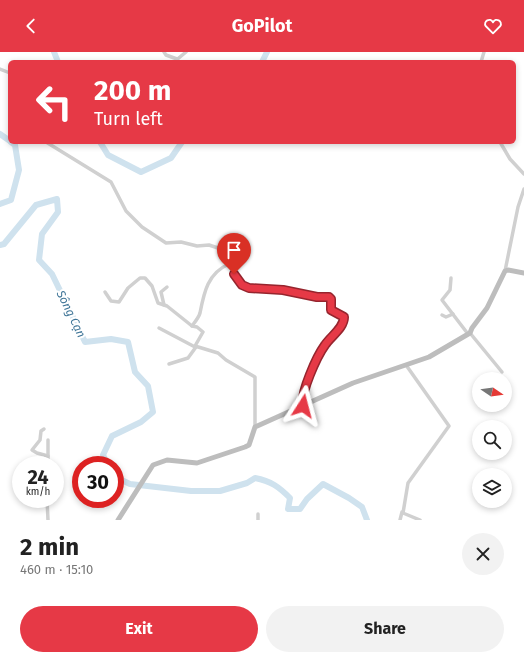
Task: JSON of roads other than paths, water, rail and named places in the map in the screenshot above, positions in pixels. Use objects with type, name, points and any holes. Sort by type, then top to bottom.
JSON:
[{"type":"street","points":[[164,52],[174,60]]},
{"type":"street","points":[[176,60],[186,52]]},
{"type":"street","points":[[49,144],[111,182],[126,211],[150,233],[169,243],[181,242],[197,246],[209,245],[216,248],[225,247],[229,264],[242,285],[249,288],[283,290],[317,297],[329,297],[331,299],[331,310],[344,317],[338,330],[319,353],[302,396],[303,406]]},
{"type":"street","points":[[501,144],[510,159],[524,174]]},
{"type":"street","points":[[255,426],[353,383],[436,353],[469,333],[487,308],[505,271],[518,207],[524,190]]},
{"type":"street","points":[[192,326],[200,315],[206,287],[215,272],[229,264]]},
{"type":"street","points":[[505,271],[508,270],[524,273]]},
{"type":"street","points":[[105,292],[111,301],[119,302],[128,288],[143,277],[148,280],[152,286],[158,303],[202,331],[196,347],[188,358],[169,364]]},
{"type":"street","points":[[451,278],[450,290],[442,300],[502,372]]},
{"type":"street","points":[[164,306],[161,292],[167,287]]},
{"type":"street","points":[[442,315],[446,317],[453,314]]},
{"type":"street","points":[[118,520],[153,465],[159,461],[167,460],[197,464],[245,447],[249,445],[255,426],[255,377],[226,360],[218,352],[196,347],[159,328]]},
{"type":"street","points":[[400,520],[408,483],[449,426],[406,365]]},
{"type":"street","points":[[44,429],[41,431],[40,440],[32,450],[37,454],[48,456],[48,440]]},
{"type":"street","points":[[47,508],[48,520]]},
{"type":"street","points":[[402,512],[405,515],[420,520]]},
{"type":"street","points":[[258,514],[258,520]]},
{"type":"waterway","points":[[54,52],[57,60]]},
{"type":"waterway","points":[[263,60],[267,52]]},
{"type":"waterway","name":"Sông Cạn","points":[[0,134],[8,140]]},
{"type":"waterway","name":"Sông Cạn","points":[[0,204],[11,200],[19,170],[14,144]]},
{"type":"waterway","points":[[101,144],[108,155],[141,172],[171,158],[181,144]]},
{"type":"waterway","name":"Sông Cạn","points":[[0,245],[4,244],[36,205],[57,199],[58,212],[42,234],[39,260],[52,274],[85,342],[111,339],[128,342],[135,372],[148,386],[153,412],[141,422],[112,436],[104,456]]},
{"type":"waterway","name":"Sông Cạn","points":[[124,481],[130,484],[191,491],[220,491],[247,483],[255,478],[261,479],[278,488],[290,498],[288,509],[300,509],[307,499],[323,484],[362,507],[367,520]]}]
